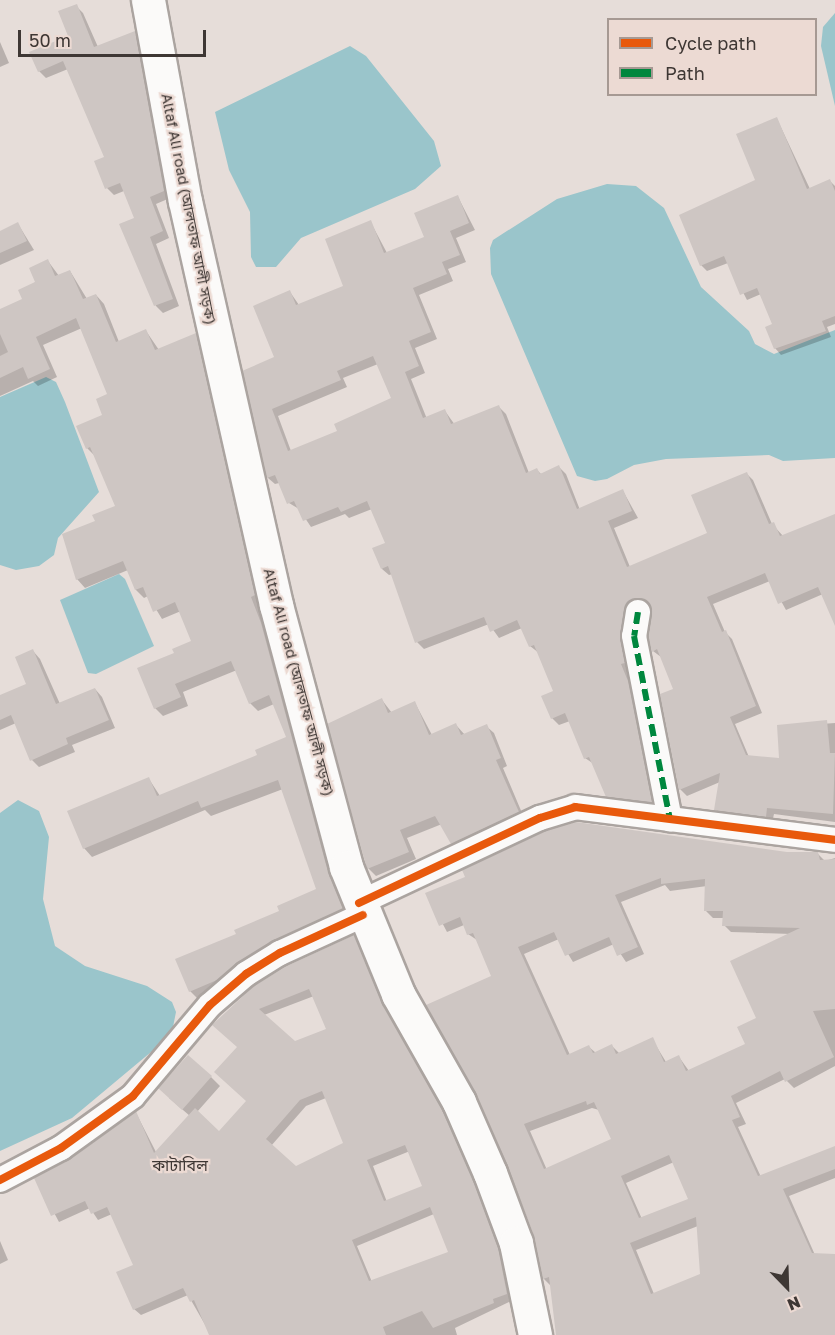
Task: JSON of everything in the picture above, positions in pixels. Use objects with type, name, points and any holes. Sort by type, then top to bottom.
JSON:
[{"type":"main road","name":"Altaf Ali road (আলতাফ আলী সড়ক)","points":[[148,0],[185,201],[276,605],[346,867],[361,909],[398,994],[459,1102],[490,1173],[516,1243],[535,1335]]},
{"type":"street","points":[[639,612],[634,636],[670,819]]},
{"type":"street","points":[[0,1180],[61,1148],[133,1096],[210,1005],[246,974],[361,909],[560,810],[575,807],[835,840]]},
{"type":"water","points":[[835,13],[835,106],[821,46],[823,27]]},
{"type":"water","points":[[350,46],[366,56],[434,141],[441,166],[415,189],[301,238],[276,267],[256,267],[251,257],[250,212],[229,170],[215,112]]},
{"type":"water","points":[[607,184],[636,186],[664,208],[701,287],[749,331],[755,344],[774,354],[835,330],[835,458],[783,461],[769,455],[666,459],[634,465],[607,479],[595,481],[577,476],[491,274],[490,248],[493,240],[557,199]]},
{"type":"water","points":[[46,377],[56,382],[99,492],[58,538],[54,555],[39,566],[16,570],[0,565],[0,397]]},
{"type":"water","points":[[119,574],[125,579],[154,646],[96,674],[88,673],[60,600]]},
{"type":"water","points":[[18,800],[39,811],[49,837],[43,899],[55,946],[85,966],[147,986],[172,1002],[176,1012],[173,1027],[163,1042],[72,1118],[0,1151],[0,813]]},
{"type":"building","points":[[77,4],[94,47],[135,31],[164,191],[150,197],[163,231],[150,237],[173,299],[154,306],[119,224],[134,218],[120,183],[105,189],[94,161],[104,157],[63,61],[38,72],[29,52],[68,36],[58,11]]},
{"type":"building","points":[[777,117],[807,189],[830,179],[835,191],[835,316],[822,321],[826,331],[774,349],[765,327],[772,324],[757,288],[740,295],[724,256],[700,266],[679,215],[755,180],[736,134]]},
{"type":"building","points":[[458,195],[469,223],[450,231],[460,255],[442,262],[447,274],[413,288],[431,332],[409,341],[419,366],[405,372],[423,418],[445,409],[451,424],[499,405],[526,473],[537,468],[540,474],[559,465],[577,509],[623,489],[632,511],[608,521],[627,567],[707,533],[691,495],[747,472],[769,524],[774,522],[780,536],[835,514],[835,626],[818,587],[778,604],[765,573],[707,597],[722,632],[726,630],[756,706],[730,717],[746,755],[779,758],[777,725],[827,720],[830,753],[835,753],[833,814],[767,808],[766,817],[714,810],[720,773],[679,790],[660,694],[673,689],[657,649],[652,652],[648,636],[651,608],[640,598],[627,603],[624,610],[620,638],[625,663],[621,664],[628,681],[652,802],[606,797],[589,757],[584,759],[565,713],[551,719],[541,696],[553,691],[534,645],[529,647],[517,620],[490,632],[484,617],[415,643],[388,566],[381,569],[372,548],[385,543],[367,501],[341,512],[338,507],[303,521],[294,501],[287,504],[275,475],[267,478],[242,371],[274,357],[253,306],[290,290],[296,305],[343,286],[325,239],[371,220],[384,253],[424,237],[414,213]],"holes":[[[373,356],[391,398],[334,424],[337,431],[288,451],[272,409],[341,380],[337,371]]]},
{"type":"building","points":[[18,222],[27,241],[0,253],[0,231]]},
{"type":"building","points":[[48,259],[55,276],[70,270],[83,299],[96,294],[116,342],[146,329],[155,350],[196,333],[255,595],[251,597],[261,623],[328,872],[343,909],[273,941],[217,980],[189,992],[175,959],[236,934],[234,930],[279,911],[277,906],[316,889],[278,780],[201,808],[198,801],[83,849],[67,811],[149,777],[157,796],[257,755],[255,750],[286,737],[269,695],[249,704],[231,661],[175,684],[181,697],[154,709],[137,668],[174,653],[172,649],[191,641],[175,602],[153,612],[143,587],[135,590],[123,561],[76,580],[62,534],[95,521],[92,515],[115,506],[90,447],[86,449],[76,426],[102,415],[96,399],[107,394],[76,318],[36,337],[50,369],[28,379],[23,367],[0,378],[0,356],[8,352],[0,334],[0,309],[22,299],[18,290],[35,282],[29,268]]},
{"type":"building","points":[[33,649],[56,704],[95,688],[109,720],[66,738],[68,744],[30,761],[11,715],[0,720],[0,695],[26,684],[15,657]]},
{"type":"building","points":[[382,698],[388,713],[415,701],[429,735],[456,723],[461,735],[487,724],[501,758],[496,760],[519,812],[451,844],[435,816],[400,830],[409,852],[367,869],[327,724]]},
{"type":"building","points":[[576,822],[787,852],[818,852],[820,860],[835,859],[835,1009],[813,1011],[834,1057],[785,1082],[780,1071],[731,1096],[740,1117],[732,1120],[758,1176],[835,1146],[835,1169],[783,1189],[812,1253],[835,1254],[835,1335],[556,1335],[549,1277],[543,1279],[534,1236],[508,1166],[475,1093],[426,1005],[491,976],[473,933],[467,935],[460,917],[439,926],[425,893],[465,877],[462,870],[545,831]],"holes":[[[661,878],[661,884],[705,879],[704,911],[723,911],[722,926],[800,928],[730,961],[756,1018],[737,1027],[745,1044],[686,1071],[679,1055],[664,1062],[653,1037],[616,1054],[612,1044],[593,1053],[589,1045],[567,1055],[518,947],[554,932],[565,956],[609,937],[617,956],[638,947],[615,895]],[[586,1101],[587,1105],[594,1102],[611,1139],[544,1169],[524,1124]],[[669,1155],[688,1199],[639,1218],[621,1176]],[[696,1217],[700,1274],[651,1294],[630,1243]]]},
{"type":"building","points":[[354,935],[381,1001],[442,1110],[473,1180],[498,1248],[507,1294],[493,1299],[494,1303],[433,1328],[422,1311],[383,1327],[386,1335],[209,1335],[194,1300],[190,1302],[183,1288],[133,1310],[116,1272],[133,1265],[107,1207],[91,1214],[85,1201],[51,1216],[34,1178],[69,1160],[136,1111],[154,1153],[195,1108],[219,1131],[246,1101],[214,1072],[237,1047],[212,1025],[254,986],[287,966]],"holes":[[[309,989],[326,1029],[295,1041],[259,1009]],[[322,1091],[343,1143],[296,1166],[266,1139],[300,1100]],[[405,1145],[422,1186],[384,1201],[367,1160]],[[430,1207],[448,1252],[369,1281],[352,1240]]]},
{"type":"building","points":[[188,1055],[212,1076],[182,1110],[158,1088]]},
{"type":"marked path","points":[[638,612],[634,636],[670,819]]},
{"type":"cycle path","points":[[359,903],[540,818],[575,807],[835,840]]},
{"type":"cycle path","points":[[0,1180],[61,1148],[133,1096],[210,1005],[246,974],[280,953],[363,915]]},
{"type":"district","name":"কাটাবিল","points":[[180,1165]]}]
